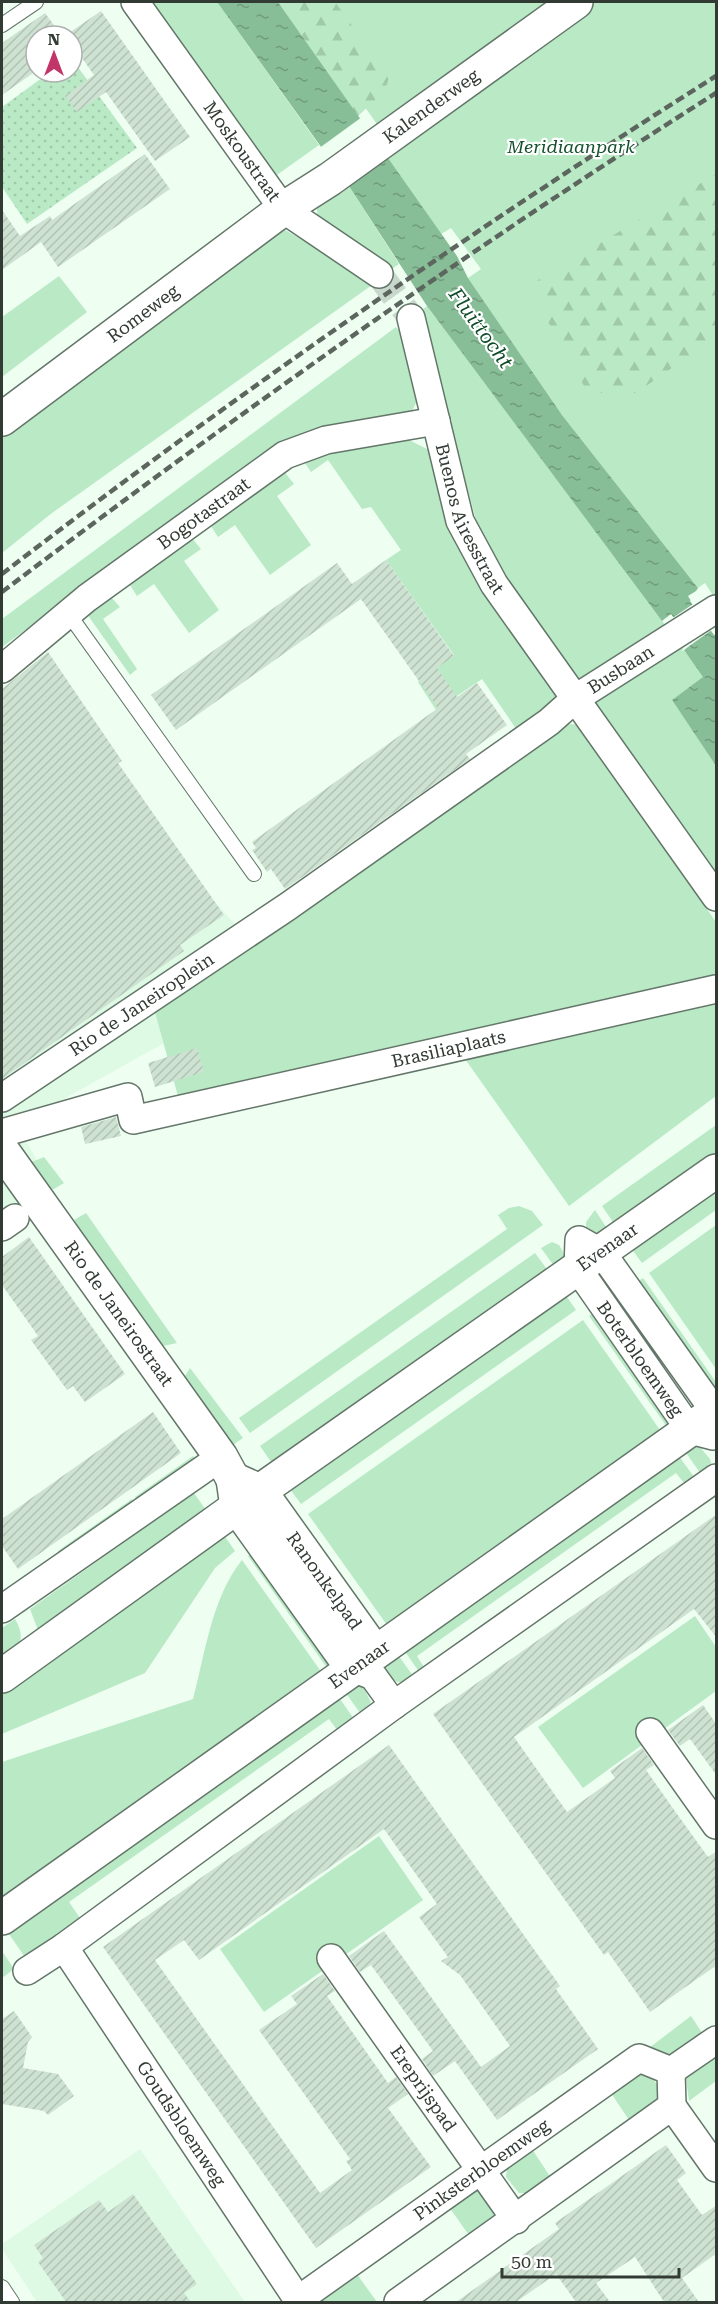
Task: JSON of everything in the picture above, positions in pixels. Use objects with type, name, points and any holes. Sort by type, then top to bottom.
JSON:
[{"type":"main road","name":"Kalenderweg","points":[[283,209],[330,179],[576,2]]},
{"type":"main road","name":"Romeweg","points":[[2,419],[283,209]]},
{"type":"main road","name":"Rio de Janeirostraat","points":[[2,1150],[237,1484]]},
{"type":"main road","name":"Evenaar","points":[[2,1676],[237,1484],[581,1247],[717,1171]]},
{"type":"main road","name":"Evenaar","points":[[2,1918],[710,1426]]},
{"type":"main road","name":"Ranonkelpad","points":[[237,1484],[367,1665]]},
{"type":"street","name":"Moskoustraat","points":[[135,2],[283,209],[379,274]]},
{"type":"street","name":"Buenos Airesstraat","points":[[411,318],[460,521],[494,584],[717,897]]},
{"type":"street","name":"Bogotastraat","points":[[2,669],[68,613],[285,455],[326,440],[436,421]]},
{"type":"street","name":"Busbaan","points":[[576,698],[717,609]]},
{"type":"street","name":"Rio de Janeiroplein","points":[[2,1098],[282,910],[549,722],[576,698]]},
{"type":"street","name":"Brasiliaplaats","points":[[2,1133],[128,1097],[133,1120],[717,988]]},
{"type":"street","name":"Boterbloemweg","points":[[581,1247],[710,1426]]},
{"type":"street","points":[[27,1971],[64,1947],[394,1705],[717,1478]]},
{"type":"street","points":[[2,1609],[237,1484]]},
{"type":"street","name":"Ranonkelpad","points":[[367,1665],[394,1705]]},
{"type":"street","points":[[650,1732],[717,1825]]},
{"type":"street","name":"Goudsbloemweg","points":[[64,1947],[298,2301]]},
{"type":"street","name":"Ereprijspad","points":[[332,1958],[482,2168],[516,2220]]},
{"type":"street","points":[[717,2040],[671,2072],[672,2106],[717,2168]]},
{"type":"street","name":"Pinksterbloemweg","points":[[298,2301],[639,2058],[671,2072]]},
{"type":"street","points":[[398,2302],[516,2220],[672,2106]]},
{"type":"lane","points":[[2,25],[36,2]]},
{"type":"lane","points":[[68,613],[254,874]]},
{"type":"lane","points":[[2,2287],[12,2302]]},
{"type":"shaded area","points":[[195,880],[283,977],[17,1125],[55,1192],[2,1230],[2,991]]},
{"type":"shaded area","points":[[140,2149],[245,2302],[37,2302],[2,2249],[2,2244]]},
{"type":"green space","points":[[152,2],[217,2],[319,145],[274,177]]},
{"type":"green space","points":[[278,2],[335,2],[389,77],[385,91],[358,116]]},
{"type":"green space","name":"Meridiaanpark","points":[[290,2],[716,2],[716,600],[705,583],[698,588],[562,415],[468,278],[481,269],[451,228],[441,234],[385,155],[394,148]]},
{"type":"green space","points":[[84,75],[137,148],[27,224],[2,187],[2,107],[34,84],[84,84]]},
{"type":"green space","points":[[716,174],[716,337],[636,393],[588,393],[528,286]]},
{"type":"green space","points":[[347,183],[399,264],[389,271],[318,218],[316,203]]},
{"type":"green space","points":[[276,225],[324,252],[372,285],[52,513],[2,553],[2,430]]},
{"type":"green space","points":[[59,276],[87,312],[2,377],[2,317]]},
{"type":"green space","points":[[427,306],[704,677],[672,700],[716,766],[716,879],[505,579],[478,528],[427,336],[417,314]]},
{"type":"green space","points":[[396,327],[402,334],[417,401],[412,411],[274,449],[2,647],[2,619]]},
{"type":"green space","points":[[405,438],[433,452],[553,684],[557,696],[555,705],[519,733],[482,679],[436,710],[418,682],[454,655],[386,560],[401,550],[371,507],[362,509],[328,460],[311,472],[302,459],[332,449]]},
{"type":"green space","points":[[283,470],[294,484],[277,496],[311,545],[270,575],[235,525],[218,537],[209,523]]},
{"type":"green space","points":[[191,537],[201,549],[184,561],[219,610],[189,633],[154,584],[137,596],[128,582]]},
{"type":"green space","points":[[110,596],[120,607],[103,619],[137,669],[130,675],[87,614]]},
{"type":"green space","points":[[578,725],[716,922],[716,1096],[569,1206],[465,1059],[185,1122],[155,1012],[562,726]]},
{"type":"green space","points":[[716,1125],[716,1161],[619,1231],[602,1206]]},
{"type":"green space","points":[[44,1157],[64,1183],[54,1189],[43,1188],[27,1164]]},
{"type":"green space","points":[[716,1177],[716,1210],[642,1263],[625,1240]]},
{"type":"green space","points":[[519,1206],[532,1211],[543,1225],[250,1433],[239,1418],[507,1229],[498,1215],[509,1208]]},
{"type":"green space","points":[[595,1210],[610,1233],[598,1236],[586,1228],[586,1222]]},
{"type":"green space","points":[[86,1213],[177,1343],[163,1346],[151,1341],[74,1220]]},
{"type":"green space","points":[[716,1225],[716,1369],[649,1273]]},
{"type":"green space","points":[[552,1242],[559,1245],[564,1255],[562,1264],[557,1270],[541,1248]]},
{"type":"green space","points":[[535,1253],[552,1276],[278,1472],[260,1446]]},
{"type":"green space","points":[[643,1278],[716,1382],[716,1399],[634,1284]]},
{"type":"green space","points":[[560,1287],[576,1310],[301,1504],[284,1481]]},
{"type":"green space","points":[[598,1309],[675,1419],[672,1434],[589,1316]]},
{"type":"green space","points":[[583,1320],[667,1440],[392,1632],[308,1514]]},
{"type":"green space","points":[[190,1368],[243,1438],[227,1449],[183,1379]]},
{"type":"green space","points":[[684,1445],[700,1447],[710,1459],[712,1467],[703,1477],[682,1447]]},
{"type":"green space","points":[[673,1448],[697,1481],[688,1488],[676,1473],[417,1656],[427,1672],[422,1676],[399,1643]]},
{"type":"green space","points":[[193,1456],[200,1467],[142,1508],[135,1497]]},
{"type":"green space","points":[[194,1493],[208,1513],[39,1633],[30,1609]]},
{"type":"green space","points":[[132,1499],[139,1510],[63,1560],[58,1551]]},
{"type":"green space","points":[[219,1528],[235,1551],[215,1568],[145,1673],[2,1734],[2,1683]]},
{"type":"green space","points":[[257,1550],[337,1662],[332,1675],[248,1556]]},
{"type":"green space","points":[[242,1560],[327,1680],[2,1908],[2,1762],[193,1699],[216,1608],[223,1591]]},
{"type":"green space","points":[[695,1616],[716,1647],[716,1691],[583,1788],[538,1727]]},
{"type":"green space","points":[[15,1619],[19,1626],[21,1639],[16,1650],[2,1666],[2,1628]]},
{"type":"green space","points":[[393,1648],[416,1680],[397,1682],[383,1668]]},
{"type":"green space","points":[[340,1685],[362,1685],[371,1702],[363,1717]]},
{"type":"green space","points":[[333,1689],[356,1722],[340,1734],[329,1719],[69,1902],[80,1918],[27,1960],[2,1924]]},
{"type":"green space","points":[[379,1836],[423,1900],[264,2012],[220,1949]]},
{"type":"green space","points":[[2,1951],[14,1969],[2,1978]]},
{"type":"green space","points":[[691,2016],[716,2054],[716,2081],[689,2101],[685,2071],[645,2051]]},
{"type":"green space","points":[[635,2074],[650,2075],[661,2090],[661,2104],[633,2126],[609,2090]]},
{"type":"green space","points":[[530,2146],[553,2181],[535,2193],[519,2193],[506,2177],[508,2162]]},
{"type":"green space","points":[[472,2187],[487,2192],[500,2222],[473,2241],[447,2204]]},
{"type":"green space","points":[[354,2270],[377,2302],[314,2302]]},
{"type":"water","name":"Fluittocht","points":[[217,2],[278,2],[457,256],[468,278],[562,415],[698,588],[690,601],[714,635],[716,634],[716,766],[672,700],[703,677],[684,650],[692,643],[671,614],[662,621],[427,306],[347,183]]},
{"type":"pier","points":[[362,117],[387,153],[344,184],[318,149]]},
{"type":"pier","points":[[701,588],[694,601],[713,629],[681,652],[688,643],[671,619],[693,604],[688,596]]},
{"type":"building","points":[[101,11],[190,137],[155,161],[106,92],[77,112],[65,96],[94,75],[84,61],[84,24],[82,24]]},
{"type":"building","points":[[45,13],[53,24],[29,24]]},
{"type":"building","points":[[24,28],[24,79],[2,95],[2,43]]},
{"type":"building","points":[[145,154],[170,189],[58,267],[41,242],[2,270],[2,210],[20,236],[50,216],[52,220]]},
{"type":"building","points":[[386,560],[454,656],[437,668],[457,697],[477,683],[507,725],[466,754],[470,759],[285,889],[271,869],[267,872],[252,850],[256,848],[252,842],[438,708],[361,599],[176,730],[151,695],[337,563],[352,584]]},
{"type":"building","points":[[48,652],[122,761],[118,763],[224,915],[180,945],[184,951],[2,1079],[2,689]]},
{"type":"building","points":[[197,1048],[204,1072],[155,1087],[148,1063]]},
{"type":"building","points":[[116,1117],[121,1136],[85,1144],[81,1127]]},
{"type":"building","points":[[29,1237],[125,1374],[85,1402],[73,1386],[67,1390],[31,1340],[38,1336],[2,1285],[2,1257]]},
{"type":"building","points":[[153,1412],[181,1453],[18,1569],[2,1546],[2,1519]]},
{"type":"building","points":[[717,1514],[717,1638],[694,1609],[514,1737],[567,1812],[615,1778],[610,1771],[642,1748],[654,1765],[646,1770],[708,1857],[717,1851],[717,1965],[650,2012],[608,1952],[604,1955],[433,1714]]},
{"type":"building","points":[[703,1705],[717,1725],[717,1776],[690,1739],[680,1746],[668,1730]]},
{"type":"building","points":[[389,1745],[560,1986],[556,1989],[598,2049],[497,2120],[455,2061],[433,2076],[422,2059],[433,2051],[371,1965],[360,1972],[349,1956],[384,1931],[481,2067],[510,2046],[460,1975],[441,1961],[448,1957],[419,1917],[437,1904],[384,1829],[199,1960],[184,1940],[155,1960],[320,2193],[352,2170],[346,2161],[350,2159],[259,2030],[297,2004],[291,1996],[323,1974],[335,1991],[327,1996],[388,2083],[396,2077],[408,2094],[388,2108],[431,2167],[316,2248],[103,1947]]},
{"type":"building","points":[[14,2011],[32,2037],[28,2042],[23,2068],[58,2074],[74,2096],[48,2115],[44,2111],[2,2104],[2,2019]]},
{"type":"building","points":[[666,2145],[686,2173],[677,2180],[702,2215],[717,2205],[717,2253],[682,2278],[699,2302],[664,2302],[635,2257],[596,2283],[610,2302],[576,2302],[556,2274],[516,2302],[456,2302],[559,2229],[555,2223]]},
{"type":"building","points":[[133,2194],[197,2284],[184,2293],[191,2302],[66,2302],[38,2262],[43,2258],[34,2245],[99,2200],[108,2212]]},
{"type":"tunnel","points":[[379,274],[411,318]]},
{"type":"railway","points":[[2,574],[176,443],[353,317],[533,194],[716,76]]},
{"type":"railway","points":[[2,592],[89,526],[354,335],[533,212],[716,93]]}]
